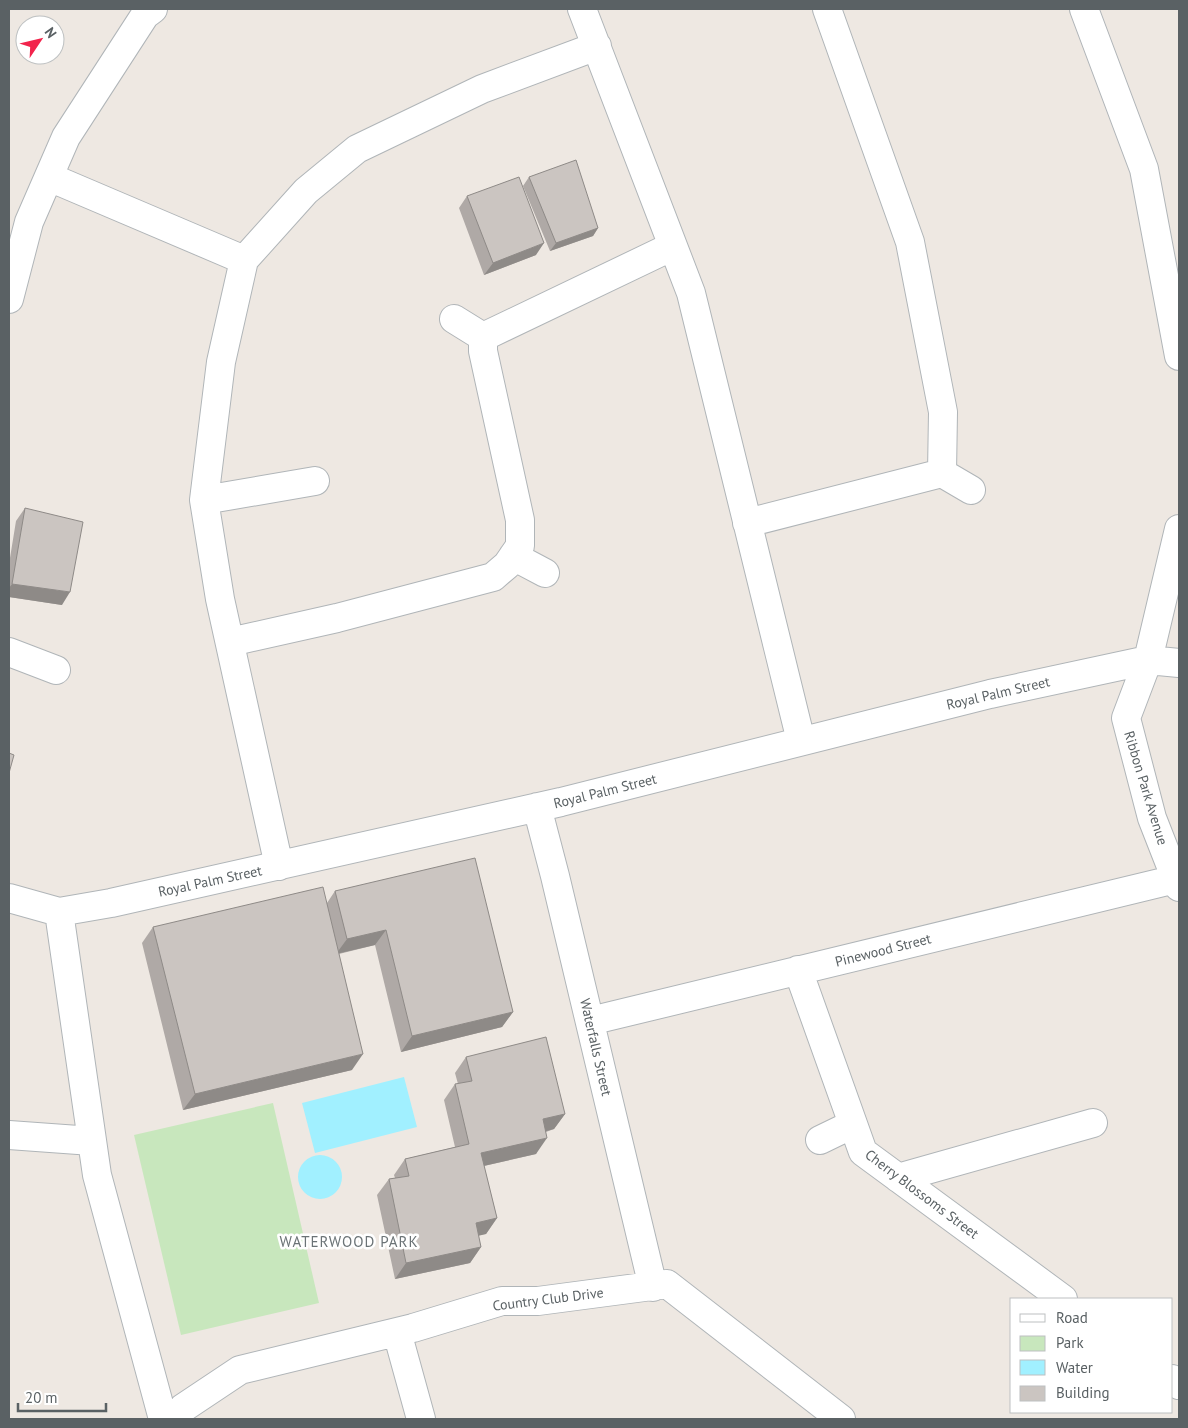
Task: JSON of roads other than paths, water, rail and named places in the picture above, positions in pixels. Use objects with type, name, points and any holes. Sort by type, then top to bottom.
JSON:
[{"type":"street","points":[[9,299],[29,222],[66,137],[145,15],[153,9]]},
{"type":"street","points":[[582,9],[691,293],[801,741]]},
{"type":"street","points":[[827,9],[910,242],[943,412],[942,473]]},
{"type":"street","points":[[1084,9],[1144,169],[1179,356]]},
{"type":"street","points":[[279,866],[220,598],[204,500],[221,362],[244,260],[306,191],[357,149],[482,89],[596,46]]},
{"type":"street","points":[[49,176],[244,260]]},
{"type":"street","points":[[483,337],[673,246]]},
{"type":"street","points":[[454,319],[483,337]]},
{"type":"street","points":[[230,642],[337,618],[493,578],[507,565],[520,546],[520,520],[483,351],[483,337]]},
{"type":"street","points":[[747,523],[942,473],[971,490]]},
{"type":"street","points":[[204,500],[316,482]]},
{"type":"street","name":"Ribbon Park Avenue","points":[[1178,883],[1152,818],[1126,718],[1148,660],[1179,529]]},
{"type":"street","points":[[513,556],[545,573]]},
{"type":"street","points":[[9,652],[56,670]]},
{"type":"street","name":"Royal Palm Street","points":[[59,912],[111,903],[537,807],[990,694],[1148,660],[1179,663]]},
{"type":"street","name":"Waterfalls Street","points":[[537,807],[653,1287]]},
{"type":"street","name":"Pinewood Street","points":[[590,1022],[798,970],[1178,883]]},
{"type":"street","points":[[9,898],[59,912],[97,1175],[163,1419]]},
{"type":"street","name":"Cherry Blossoms Street","points":[[798,970],[863,1152],[1062,1298]]},
{"type":"street","points":[[898,1178],[1093,1123]]},
{"type":"street","points":[[820,1140],[853,1124]]},
{"type":"street","points":[[9,1135],[92,1141]]},
{"type":"street","name":"Country Club Drive","points":[[174,1419],[183,1408],[240,1370],[397,1332],[502,1302],[538,1301],[668,1284],[841,1419]]},
{"type":"street","points":[[397,1332],[421,1419]]},
{"type":"water","points":[[404,1077],[417,1127],[315,1153],[302,1103]]},
{"type":"water","points":[[324,1155],[336,1161],[341,1168],[341,1186],[336,1193],[329,1198],[316,1199],[308,1196],[301,1189],[298,1173],[301,1165],[308,1158]]},
{"type":"district","name":"WATERWOOD PARK","points":[[349,1241]]}]
